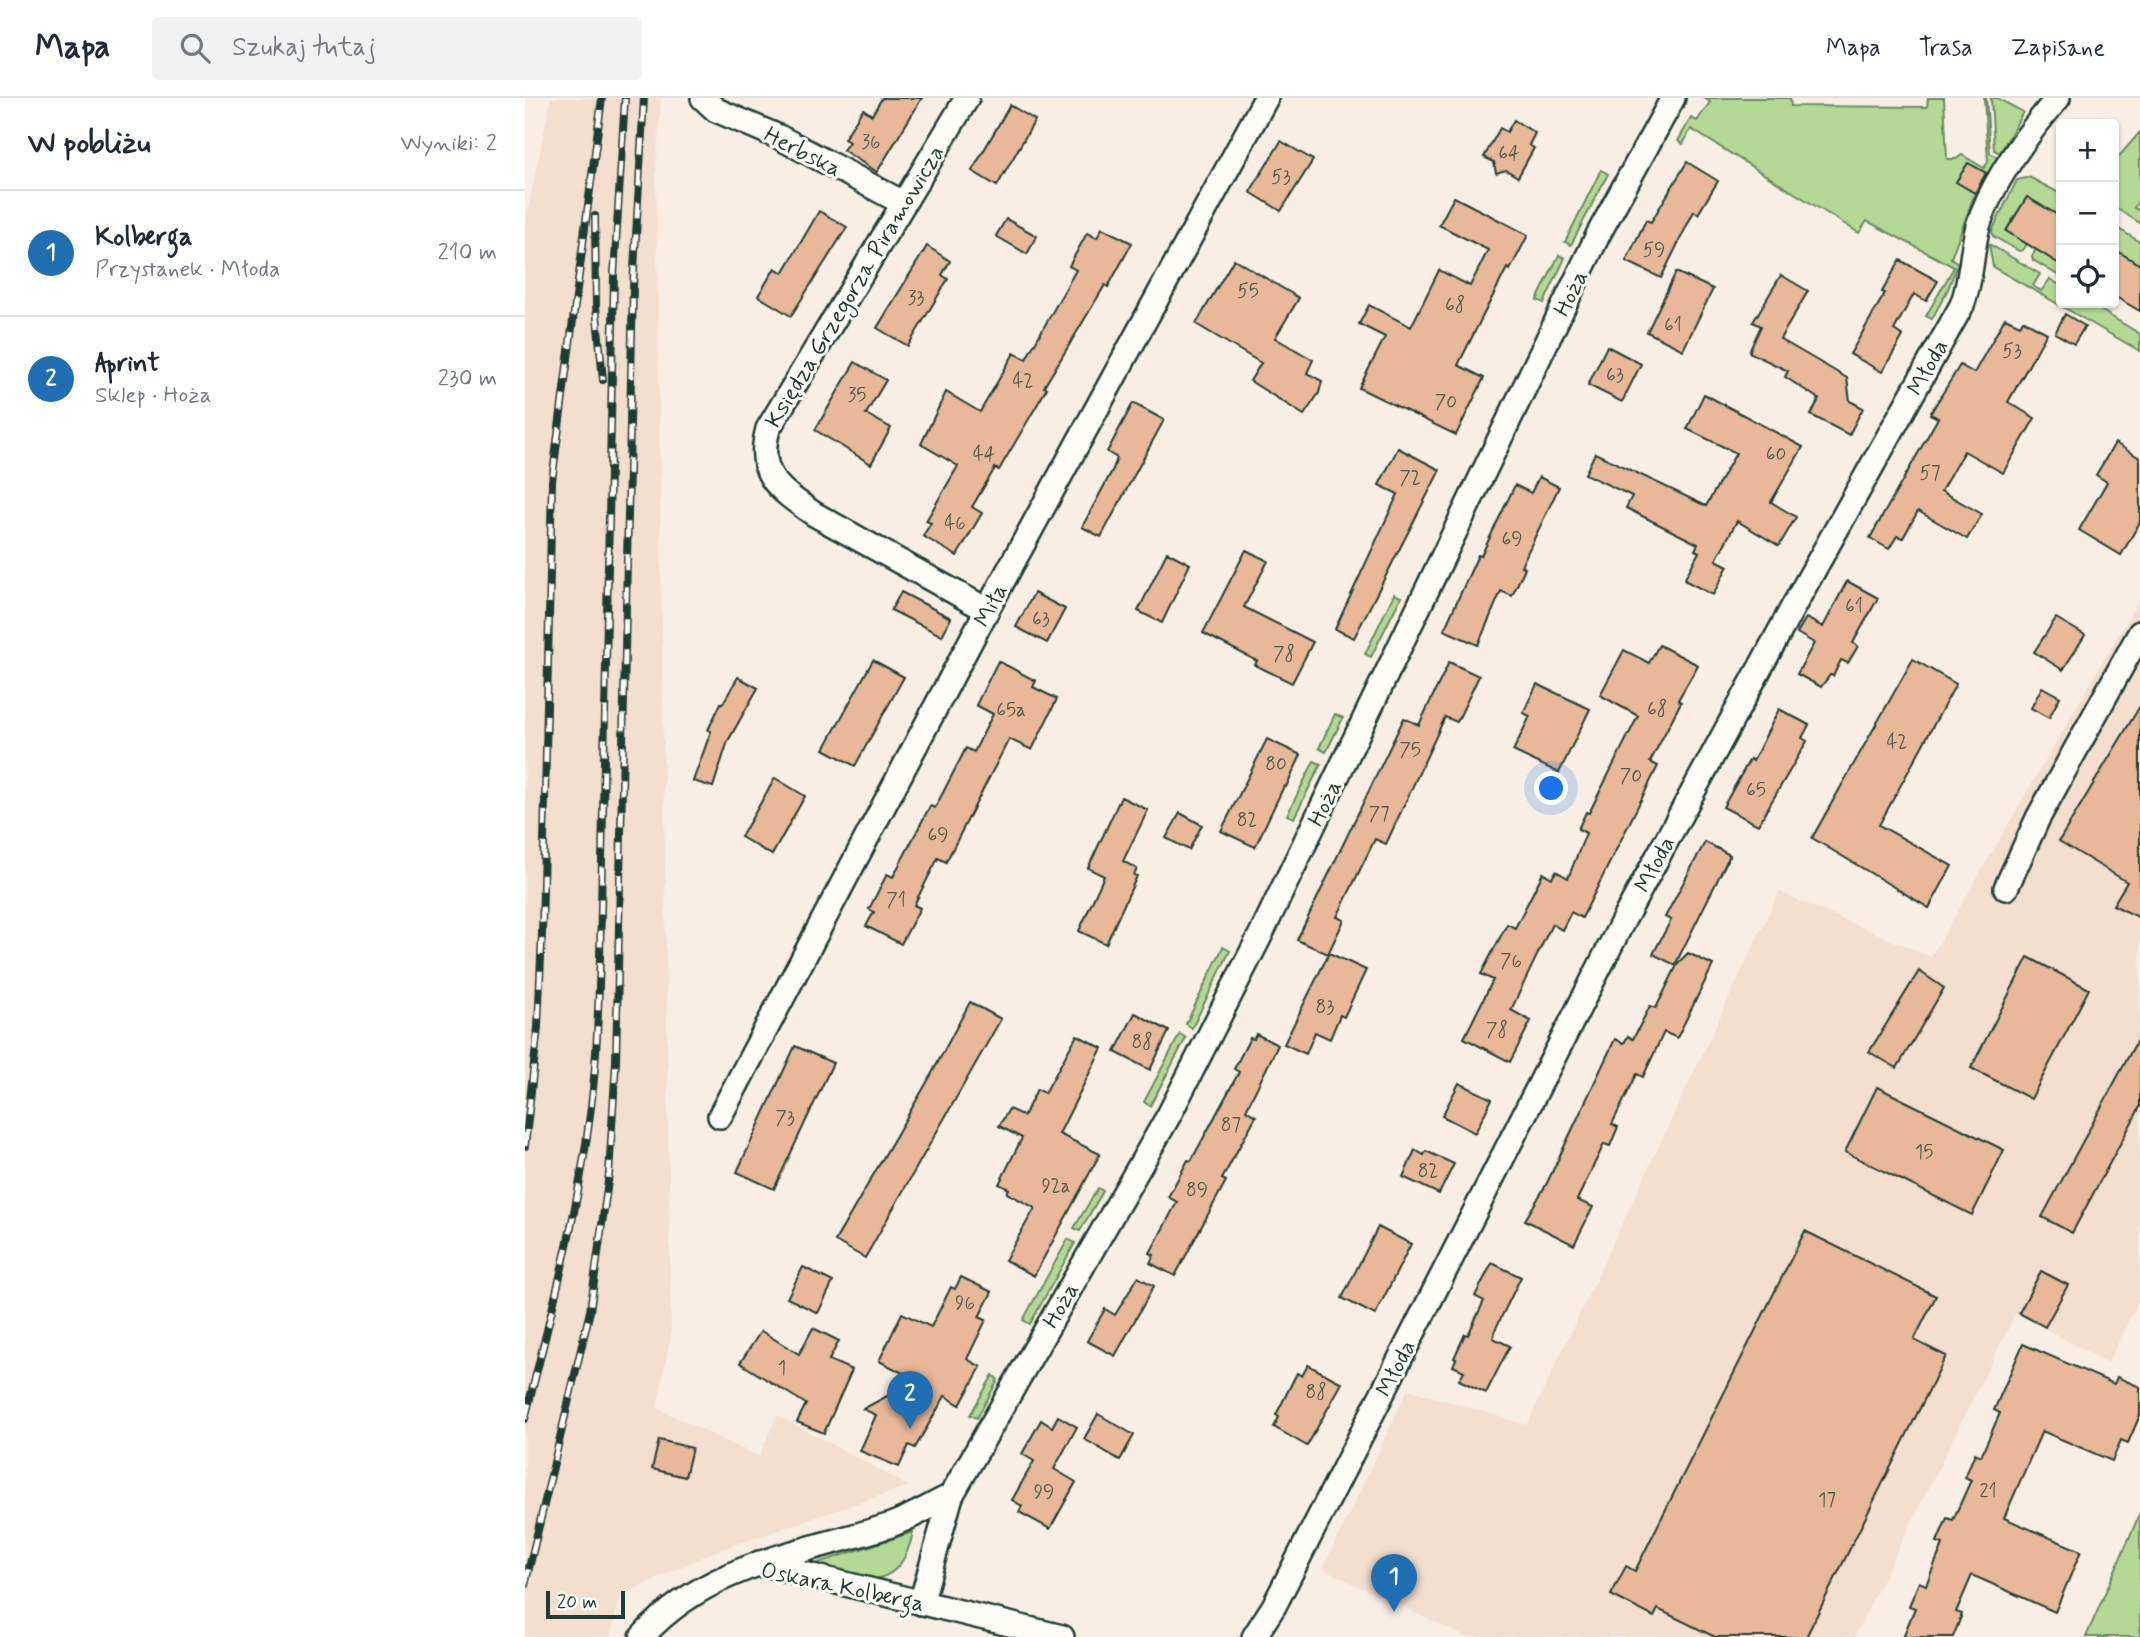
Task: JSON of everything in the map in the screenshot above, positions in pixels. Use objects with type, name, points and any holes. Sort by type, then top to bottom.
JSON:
[{"type":"street","name":"Herbska","points":[[703,98],[716,110],[779,137],[903,203]]},
{"type":"street","name":"Księdza Grzegorza Piramowicza","points":[[967,98],[768,429],[763,454],[766,467],[775,483],[799,503],[986,610]]},
{"type":"street","name":"Miła","points":[[720,1116],[986,610],[1266,98]]},
{"type":"street","name":"Hoża","points":[[921,1603],[951,1496],[1174,1105],[1261,934],[1599,233],[1673,98]]},
{"type":"street","name":"Młoda","points":[[1254,1637],[1274,1606],[1624,919],[1793,607],[1957,313],[1968,289],[1975,237],[1987,205],[2029,131],[2058,98]]},
{"type":"street","points":[[2006,888],[2038,818],[2140,633]]},
{"type":"street","points":[[759,1563],[891,1525],[951,1496]]},
{"type":"street","name":"Oskara Kolberga","points":[[642,1637],[672,1608],[694,1592],[759,1563],[1062,1637]]},
{"type":"shaded area","points":[[551,98],[661,98],[656,170],[671,1335],[657,1408],[759,1457],[777,1415],[909,1486],[713,1552],[621,1595],[610,1637],[525,1637],[525,224]]},
{"type":"shaded area","points":[[2140,598],[2140,1297],[2108,1363],[2016,1313],[1854,1637],[1466,1637],[1323,1569],[1408,1389],[1527,1425],[1779,892],[1931,957]]},
{"type":"green space","points":[[1704,98],[1790,98],[1791,106],[1927,107],[1928,98],[1944,98],[1947,159],[1956,159],[1962,155],[1984,168],[1988,162],[1986,98],[1990,153],[1997,157],[1988,174],[1968,163],[1957,182],[1975,193],[1951,258],[1958,263],[1932,319],[1926,316],[1954,267],[1867,221],[1859,233],[1691,129],[1683,144],[1678,141],[1691,118],[1697,121],[1710,102]]},
{"type":"green space","points":[[1991,98],[1997,98],[2023,112],[2000,153],[1994,150]]},
{"type":"green space","points":[[2140,132],[2140,198],[2134,208],[2140,211],[2140,223],[2119,210],[2119,156]]},
{"type":"green space","points":[[1601,170],[1608,174],[1571,245],[1565,242]]},
{"type":"green space","points":[[2029,177],[2056,191],[2056,214],[2027,197],[2006,231],[2027,244],[2019,251],[1993,236],[1992,231],[2017,180]]},
{"type":"green space","points":[[2119,229],[2140,242],[2140,265],[2119,252]]},
{"type":"green space","points":[[1989,244],[2040,274],[2033,286],[2041,291],[2050,279],[2056,283],[2056,303],[1993,267]]},
{"type":"green space","points":[[2036,249],[2056,262],[2056,274],[2033,260]]},
{"type":"green space","points":[[1559,255],[1565,258],[1544,303],[1537,300]]},
{"type":"green space","points":[[2065,308],[2097,308],[2140,334],[2140,351]]},
{"type":"green space","points":[[1394,594],[1401,597],[1371,657],[1365,654]]},
{"type":"green space","points":[[1335,714],[1343,718],[1326,752],[1319,748]]},
{"type":"green space","points":[[1314,761],[1321,764],[1294,818],[1287,815]]},
{"type":"green space","points":[[1223,947],[1230,951],[1192,1028],[1186,1024]]},
{"type":"green space","points":[[1180,1034],[1186,1038],[1150,1106],[1144,1102]]},
{"type":"green space","points":[[1098,1188],[1103,1191],[1080,1231],[1074,1228]]},
{"type":"green space","points":[[1068,1239],[1075,1243],[1030,1324],[1023,1320]]},
{"type":"green space","points":[[993,1375],[998,1380],[977,1418],[970,1415]]},
{"type":"green space","points":[[2140,1513],[2140,1637],[2086,1637]]},
{"type":"green space","points":[[913,1532],[900,1565],[890,1574],[878,1578],[851,1576],[818,1563]]},
{"type":"building","points":[[882,98],[922,98],[877,172],[843,150],[849,142],[844,139],[863,109],[872,115]]},
{"type":"building","points":[[1010,105],[1035,120],[997,186],[972,171]]},
{"type":"building","points":[[1514,120],[1535,133],[1529,145],[1534,148],[1518,177],[1506,170],[1496,173],[1494,162],[1484,157],[1500,128],[1507,132]]},
{"type":"building","points":[[1281,141],[1313,160],[1281,211],[1250,192]]},
{"type":"building","points":[[1687,162],[1718,181],[1698,214],[1694,211],[1661,278],[1626,261],[1646,220],[1651,222]]},
{"type":"building","points":[[1968,163],[1986,173],[1975,193],[1956,182]]},
{"type":"building","points":[[1454,197],[1528,235],[1510,270],[1507,268],[1458,365],[1484,378],[1456,435],[1359,388],[1385,337],[1359,324],[1369,305],[1411,327],[1439,270],[1470,286],[1488,250],[1439,225]]},
{"type":"building","points":[[2027,197],[2056,214],[2056,262],[2006,231]]},
{"type":"building","points":[[819,211],[847,227],[791,316],[758,296],[775,268],[783,273]]},
{"type":"building","points":[[1006,219],[1037,236],[1027,254],[996,236]]},
{"type":"building","points":[[1102,228],[1132,243],[1108,287],[1105,285],[1044,387],[1047,388],[999,470],[995,468],[972,507],[982,513],[957,556],[923,536],[931,523],[926,521],[958,466],[921,444],[946,392],[980,412],[1014,353],[1026,359],[1076,270],[1069,266],[1087,233],[1097,238]]},
{"type":"building","points":[[927,246],[950,261],[942,275],[948,279],[908,346],[877,328]]},
{"type":"building","points":[[2119,252],[2140,265],[2140,311],[2119,299]]},
{"type":"building","points":[[1234,259],[1299,298],[1275,338],[1313,360],[1307,373],[1322,381],[1319,393],[1304,415],[1250,381],[1261,363],[1196,324]]},
{"type":"building","points":[[1900,260],[1938,281],[1926,301],[1914,294],[1894,330],[1903,336],[1882,372],[1850,354],[1885,293],[1882,292]]},
{"type":"building","points":[[1676,272],[1713,289],[1683,350],[1647,332]]},
{"type":"building","points":[[1781,275],[1808,291],[1780,339],[1847,378],[1850,401],[1863,408],[1849,435],[1811,415],[1819,399],[1785,377],[1788,371],[1749,352],[1761,326],[1753,322]]},
{"type":"building","points":[[2065,314],[2085,326],[2074,344],[2055,333]]},
{"type":"building","points":[[2005,318],[2020,325],[2023,320],[2047,333],[2008,402],[2035,418],[2003,473],[1964,451],[1941,491],[1982,514],[1967,539],[1918,511],[1903,538],[1897,536],[1889,549],[1870,538],[1938,418],[1930,414],[1960,365],[1974,373]]},
{"type":"building","points":[[1607,346],[1641,364],[1622,402],[1588,385]]},
{"type":"building","points":[[855,362],[886,380],[866,414],[891,428],[871,464],[815,430]]},
{"type":"building","points":[[1704,394],[1803,447],[1771,502],[1796,517],[1779,546],[1737,521],[1716,560],[1728,566],[1713,595],[1684,580],[1699,552],[1695,550],[1698,544],[1626,508],[1632,496],[1585,474],[1595,453],[1706,506],[1736,453],[1687,429]]},
{"type":"building","points":[[1133,403],[1164,420],[1101,537],[1082,527],[1113,469],[1117,458],[1107,452]]},
{"type":"building","points":[[2115,443],[2140,458],[2140,522],[2121,555],[2079,530],[2107,482],[2096,475]]},
{"type":"building","points":[[1398,448],[1440,470],[1354,638],[1335,629],[1398,494],[1379,485]]},
{"type":"building","points":[[1539,477],[1559,487],[1521,566],[1525,568],[1512,596],[1501,591],[1478,645],[1444,630],[1478,555],[1481,556],[1515,485],[1531,493]]},
{"type":"building","points":[[1246,550],[1268,561],[1244,607],[1313,642],[1292,683],[1255,665],[1257,661],[1203,633]]},
{"type":"building","points":[[1167,552],[1190,564],[1162,623],[1138,611]]},
{"type":"building","points":[[1847,581],[1878,598],[1853,643],[1858,646],[1848,663],[1841,660],[1833,676],[1830,675],[1821,687],[1797,674],[1814,643],[1797,633],[1806,618],[1823,627]]},
{"type":"building","points":[[901,592],[951,618],[942,636],[891,610]]},
{"type":"building","points":[[1034,593],[1065,609],[1047,643],[1016,627]]},
{"type":"building","points":[[2056,618],[2085,635],[2063,670],[2034,652]]},
{"type":"building","points":[[1659,645],[1698,665],[1678,700],[1681,702],[1650,762],[1658,766],[1582,918],[1571,912],[1562,930],[1552,924],[1511,1010],[1531,1021],[1510,1062],[1464,1038],[1493,980],[1481,974],[1507,924],[1515,928],[1543,873],[1552,878],[1556,871],[1568,878],[1586,833],[1578,829],[1586,812],[1589,813],[1638,716],[1600,695],[1624,650],[1649,663]]},
{"type":"building","points":[[1913,659],[1956,684],[1879,825],[1952,866],[1929,908],[1812,838]]},
{"type":"building","points":[[873,660],[904,677],[855,766],[824,749]]},
{"type":"building","points":[[998,661],[1036,681],[1033,687],[1057,699],[1032,750],[1009,739],[946,862],[938,858],[914,905],[920,908],[901,944],[866,926],[874,912],[869,909],[887,874],[893,877],[930,806],[935,808],[966,748],[974,752],[993,714],[976,705]]},
{"type":"building","points":[[1449,662],[1479,676],[1457,722],[1445,717],[1386,844],[1375,839],[1337,917],[1344,920],[1328,954],[1297,940],[1404,718],[1419,725]]},
{"type":"building","points":[[738,677],[758,688],[728,741],[713,787],[693,781],[711,731],[708,730]]},
{"type":"building","points":[[1537,684],[1590,709],[1559,773],[1513,751],[1530,716],[1523,713]]},
{"type":"building","points":[[2042,687],[2060,697],[2049,718],[2031,708]]},
{"type":"building","points":[[2140,706],[2140,918],[2113,905],[2127,882],[2059,841]]},
{"type":"building","points":[[1779,709],[1809,725],[1802,738],[1807,741],[1758,825],[1723,807],[1750,759],[1753,761]]},
{"type":"building","points":[[1267,739],[1301,755],[1255,847],[1221,831]]},
{"type":"building","points":[[775,778],[805,796],[772,855],[741,837]]},
{"type":"building","points":[[1121,797],[1148,810],[1123,861],[1137,869],[1134,875],[1137,876],[1106,944],[1079,931],[1104,876],[1088,868]]},
{"type":"building","points":[[1180,813],[1202,825],[1189,850],[1166,838]]},
{"type":"building","points":[[1705,842],[1730,855],[1675,965],[1653,954],[1671,920],[1665,917]]},
{"type":"building","points":[[1329,953],[1366,970],[1344,1017],[1340,1015],[1330,1039],[1315,1032],[1306,1054],[1284,1044]]},
{"type":"building","points":[[1688,953],[1713,965],[1677,1038],[1664,1032],[1643,1077],[1637,1074],[1612,1124],[1618,1127],[1610,1146],[1604,1144],[1577,1200],[1593,1207],[1574,1245],[1525,1220],[1546,1185],[1615,1039],[1624,1043],[1628,1036],[1633,1039],[1650,1006],[1656,1008],[1678,963]]},
{"type":"building","points":[[2028,957],[2089,989],[2031,1099],[1971,1068]]},
{"type":"building","points":[[1919,971],[1944,988],[1897,1068],[1869,1052]]},
{"type":"building","points":[[970,1002],[1001,1019],[865,1258],[835,1241]]},
{"type":"building","points":[[1135,1013],[1169,1031],[1150,1070],[1115,1052]]},
{"type":"building","points":[[1256,1034],[1278,1045],[1246,1110],[1256,1116],[1222,1179],[1226,1181],[1175,1276],[1150,1263],[1154,1255],[1150,1253],[1177,1202],[1168,1197],[1188,1160],[1191,1161],[1239,1072],[1234,1069],[1250,1038],[1254,1039]]},
{"type":"building","points":[[1077,1035],[1102,1048],[1059,1134],[1100,1154],[1034,1276],[1005,1260],[1035,1208],[1007,1193],[1009,1189],[999,1184],[1022,1138],[999,1126],[1009,1109],[1024,1116],[1037,1089],[1045,1093]]},
{"type":"building","points":[[2140,1035],[2140,1107],[2072,1233],[2042,1217]]},
{"type":"building","points":[[795,1046],[833,1063],[774,1189],[737,1172]]},
{"type":"building","points":[[1459,1083],[1492,1099],[1475,1133],[1442,1116]]},
{"type":"building","points":[[1877,1087],[2004,1150],[1972,1215],[1845,1152]]},
{"type":"building","points":[[1415,1150],[1424,1155],[1426,1151],[1454,1164],[1439,1194],[1403,1177]]},
{"type":"building","points":[[1378,1227],[1411,1244],[1375,1315],[1342,1298]]},
{"type":"building","points":[[1805,1231],[1936,1296],[1914,1340],[1946,1356],[1806,1637],[1715,1637],[1658,1609],[1654,1617],[1611,1595],[1626,1566],[1635,1571]]},
{"type":"building","points":[[1492,1263],[1521,1277],[1495,1330],[1493,1338],[1510,1346],[1486,1393],[1459,1380],[1464,1371],[1453,1366],[1465,1334],[1468,1335],[1484,1301],[1475,1296]]},
{"type":"building","points":[[803,1267],[833,1282],[818,1313],[787,1298]]},
{"type":"building","points":[[2041,1271],[2068,1285],[2045,1327],[2019,1313]]},
{"type":"building","points":[[961,1277],[992,1292],[979,1317],[986,1320],[967,1359],[981,1367],[960,1405],[945,1396],[915,1448],[909,1445],[899,1467],[860,1451],[876,1415],[863,1409],[917,1380],[879,1361],[902,1313],[931,1327],[951,1287],[955,1289]]},
{"type":"building","points":[[1138,1277],[1154,1286],[1115,1356],[1087,1341],[1105,1309],[1115,1315]]},
{"type":"building","points":[[813,1328],[839,1341],[829,1360],[852,1370],[824,1433],[797,1422],[806,1404],[740,1363],[761,1331],[799,1354]]},
{"type":"building","points":[[2023,1344],[2114,1384],[2117,1377],[2140,1387],[2140,1415],[2128,1443],[2121,1440],[2112,1461],[2042,1431],[2004,1518],[2081,1551],[2055,1612],[1972,1575],[1956,1612],[1962,1614],[1953,1637],[1903,1637],[1915,1608],[1909,1606],[1919,1582],[1926,1585],[1943,1544],[1937,1542],[1947,1518],[1953,1520],[1971,1480],[1965,1477],[1975,1453],[1981,1456],[2000,1413],[1994,1410]]},
{"type":"building","points":[[1308,1365],[1342,1383],[1307,1446],[1274,1427],[1279,1417],[1276,1415],[1297,1373],[1302,1376]]},
{"type":"building","points":[[1098,1414],[1134,1435],[1120,1460],[1084,1439]]},
{"type":"building","points":[[1058,1416],[1077,1427],[1054,1469],[1076,1482],[1050,1529],[1019,1512],[1022,1506],[1012,1500],[1034,1461],[1022,1454],[1041,1420],[1052,1427]]},
{"type":"building","points":[[659,1440],[692,1448],[685,1477],[652,1469]]},
{"type":"railway","points":[[525,1146],[538,1027],[542,933],[552,481],[602,98]]},
{"type":"railway","points":[[525,1419],[577,1197],[592,1101],[600,957],[614,275],[625,98]]},
{"type":"railway","points":[[525,1585],[590,1311],[609,1174],[616,1062],[633,287],[644,98]]},
{"type":"railway","points":[[595,216],[596,306],[603,380]]},
{"type":"place","name":"Aprint","points":[[910,1429]]},
{"type":"place","name":"Kolberga","points":[[1394,1612]]}]
